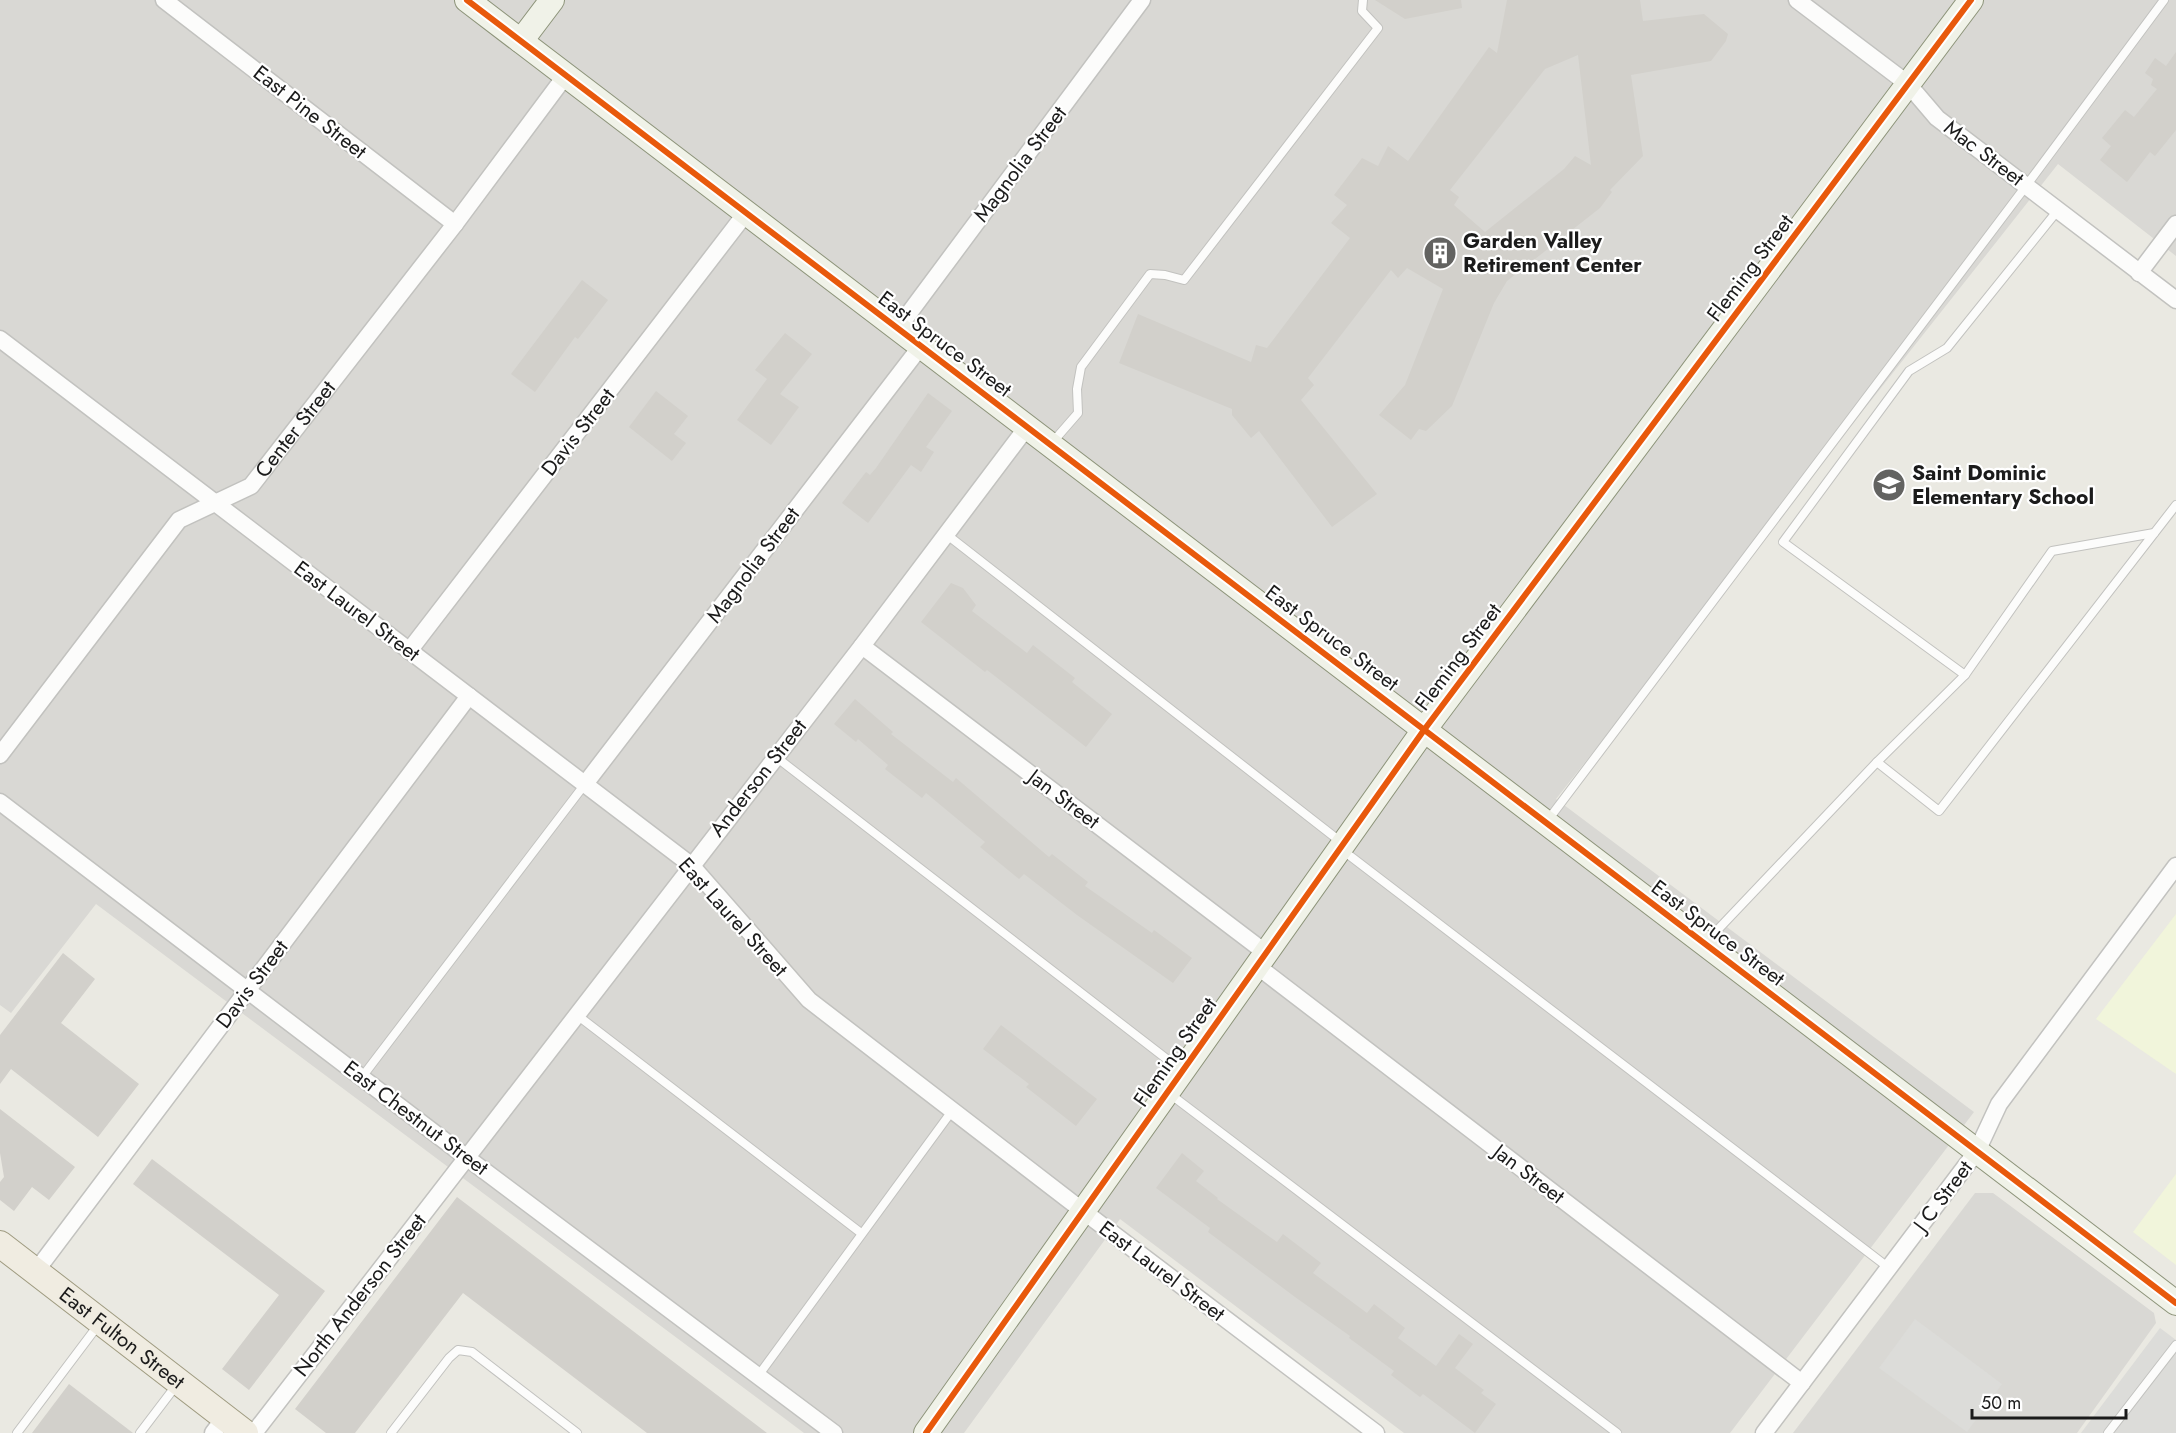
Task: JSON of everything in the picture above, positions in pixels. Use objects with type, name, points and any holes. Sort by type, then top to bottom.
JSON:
[{"type":"main road","name":"East Fulton Street","points":[[0,1244],[179,1382],[228,1428]]},
{"type":"street","name":"East Pine Street","points":[[164,0],[455,224]]},
{"type":"street","name":"East Spruce Street","points":[[467,0],[2176,1303]]},
{"type":"street","points":[[521,41],[552,0]]},
{"type":"street","name":"Magnolia Street","points":[[898,328],[1142,0]]},
{"type":"street","name":"Mac Street","points":[[1797,0],[1908,84],[1937,117],[2176,300]]},
{"type":"street","name":"Fleming Street","points":[[926,1433],[1424,730],[1971,0]]},
{"type":"street","name":"Center Street","points":[[0,755],[179,520],[251,486],[455,224],[566,75]]},
{"type":"street","name":"Davis Street","points":[[409,651],[746,213]]},
{"type":"street","points":[[2139,273],[2176,224]]},
{"type":"street","name":"East Laurel Street","points":[[0,339],[691,865],[809,1000],[1376,1433]]},
{"type":"street","name":"Magnolia Street","points":[[585,784],[921,346]]},
{"type":"street","name":"Anderson Street","points":[[466,1157],[862,646],[1028,427]]},
{"type":"street","name":"Jan Street","points":[[862,646],[1802,1383]]},
{"type":"street","name":"Davis Street","points":[[36,1271],[469,696]]},
{"type":"street","name":"East Chestnut Street","points":[[0,802],[466,1157],[834,1433]]},
{"type":"street","name":"J C Street","points":[[1764,1433],[1977,1151],[1999,1104],[2176,866]]},
{"type":"street","name":"North Anderson Street","points":[[254,1433],[466,1157]]},
{"type":"lane","points":[[1050,444],[1078,413],[1077,389],[1081,367],[1150,274],[1184,280],[1378,28],[1362,11],[1363,0]]},
{"type":"lane","points":[[1546,822],[2164,0]]},
{"type":"lane","points":[[1965,675],[1782,542],[1908,370],[1947,348],[2058,210]]},
{"type":"lane","points":[[1877,762],[1939,811],[2176,505]]},
{"type":"lane","points":[[1705,944],[1877,762],[1965,675],[2052,551],[2154,533]]},
{"type":"lane","points":[[946,534],[1342,846],[1889,1268]]},
{"type":"lane","points":[[775,756],[1182,1071]]},
{"type":"lane","points":[[362,1077],[585,784]]},
{"type":"lane","points":[[576,1014],[861,1233]]},
{"type":"lane","points":[[1167,1092],[1617,1433]]},
{"type":"lane","points":[[758,1376],[952,1111]]},
{"type":"lane","points":[[17,1433],[101,1321]]},
{"type":"lane","points":[[2108,1433],[2176,1345]]},
{"type":"lane","points":[[391,1433],[449,1358],[458,1350],[472,1352],[577,1433]]},
{"type":"lane","points":[[140,1433],[179,1382]]},
{"type":"shaded area","points":[[0,0],[2176,0],[2176,256],[2058,164],[1556,799],[1974,1112],[1730,1433],[1404,1433],[1120,1219],[964,1433],[804,1433],[96,904],[11,1013],[0,1005]]},
{"type":"shaded area","points":[[2176,914],[2176,1074],[2096,1019]]},
{"type":"shaded area","points":[[2176,1174],[2176,1265],[2133,1232]]},
{"type":"shaded area","points":[[1975,1193],[1993,1193],[2154,1313],[2156,1323],[2077,1433],[1793,1433]]},
{"type":"shaded area","points":[[1915,1319],[2002,1384],[1967,1432],[1879,1368]]},
{"type":"shaded area","points":[[2160,1328],[2176,1340],[2176,1433],[2081,1433]]},
{"type":"building","points":[[1375,0],[1461,0],[1462,8],[1405,19]]},
{"type":"building","name":"Garden Valley Retirement Center","points":[[1507,0],[1640,0],[1643,21],[1704,14],[1728,34],[1726,41],[1711,61],[1631,75],[1643,156],[1610,190],[1612,192],[1600,208],[1507,281],[1494,303],[1452,406],[1426,431],[1419,429],[1411,440],[1379,415],[1405,385],[1443,289],[1407,268],[1398,278],[1391,270],[1308,378],[1314,385],[1301,400],[1377,494],[1332,527],[1259,431],[1251,438],[1232,415],[1232,409],[1119,363],[1138,314],[1251,362],[1256,345],[1267,348],[1350,238],[1331,223],[1347,205],[1334,195],[1362,158],[1378,166],[1388,146],[1408,161],[1489,47],[1497,53]],"holes":[[[1578,55],[1591,165],[1575,156],[1564,169],[1485,232],[1454,205],[1459,197],[1450,190],[1545,69]]]},
{"type":"building","points":[[2176,52],[2176,130],[2155,156],[2150,152],[2127,182],[2100,160],[2111,146],[2102,138],[2125,110],[2134,117],[2157,89],[2151,85],[2153,79],[2145,73],[2155,58],[2166,66]]},
{"type":"building","points":[[582,280],[608,300],[578,339],[575,337],[535,392],[511,374]]},
{"type":"building","points":[[785,333],[812,354],[780,394],[799,407],[771,445],[737,420],[767,379],[755,370]]},
{"type":"building","points":[[656,391],[688,416],[674,434],[686,443],[672,461],[629,427]]},
{"type":"building","points":[[928,393],[952,411],[926,447],[934,452],[921,472],[911,465],[868,523],[842,503],[866,472],[870,475],[876,468]]},
{"type":"building","points":[[951,583],[963,588],[976,605],[972,611],[1027,653],[1033,645],[1075,678],[1072,682],[1112,714],[1086,747],[921,622]]},
{"type":"building","points":[[855,699],[893,732],[891,734],[953,782],[956,778],[1049,857],[1052,854],[1088,882],[1085,886],[1152,933],[1154,930],[1192,958],[1173,983],[1024,874],[1019,879],[980,847],[985,842],[926,793],[922,798],[885,769],[888,765],[858,739],[856,742],[834,724]]},
{"type":"building","points":[[63,953],[95,979],[61,1023],[139,1084],[98,1137],[11,1069],[0,1084],[0,1035]]},
{"type":"building","points":[[1001,1025],[1097,1099],[1076,1126],[1026,1087],[1029,1084],[983,1049]]},
{"type":"building","points":[[0,1109],[75,1167],[49,1200],[32,1187],[14,1211],[0,1200],[0,1182],[4,1177],[0,1153]]},
{"type":"building","points":[[1182,1153],[1204,1171],[1196,1181],[1217,1199],[1277,1242],[1283,1234],[1321,1263],[1313,1273],[1367,1313],[1374,1304],[1405,1328],[1398,1338],[1436,1366],[1459,1334],[1473,1344],[1455,1368],[1484,1390],[1481,1393],[1496,1404],[1475,1433],[1423,1394],[1420,1397],[1391,1375],[1394,1371],[1208,1232],[1210,1228],[1156,1188]]},
{"type":"building","points":[[152,1159],[325,1291],[249,1390],[222,1369],[279,1295],[133,1184]]},
{"type":"building","points":[[457,1197],[767,1433],[647,1433],[463,1293],[355,1433],[326,1433],[295,1409]]},
{"type":"building","points":[[69,1384],[133,1433],[32,1433]]},
{"type":"cycle path","points":[[467,0],[2176,1303]]},
{"type":"cycle path","points":[[926,1433],[1424,730],[1971,0]]},
{"type":"place","name":"Garden Valley Retirement Center","points":[[1440,253]]},
{"type":"place","name":"Saint Dominic Elementary School","points":[[1889,485]]}]
